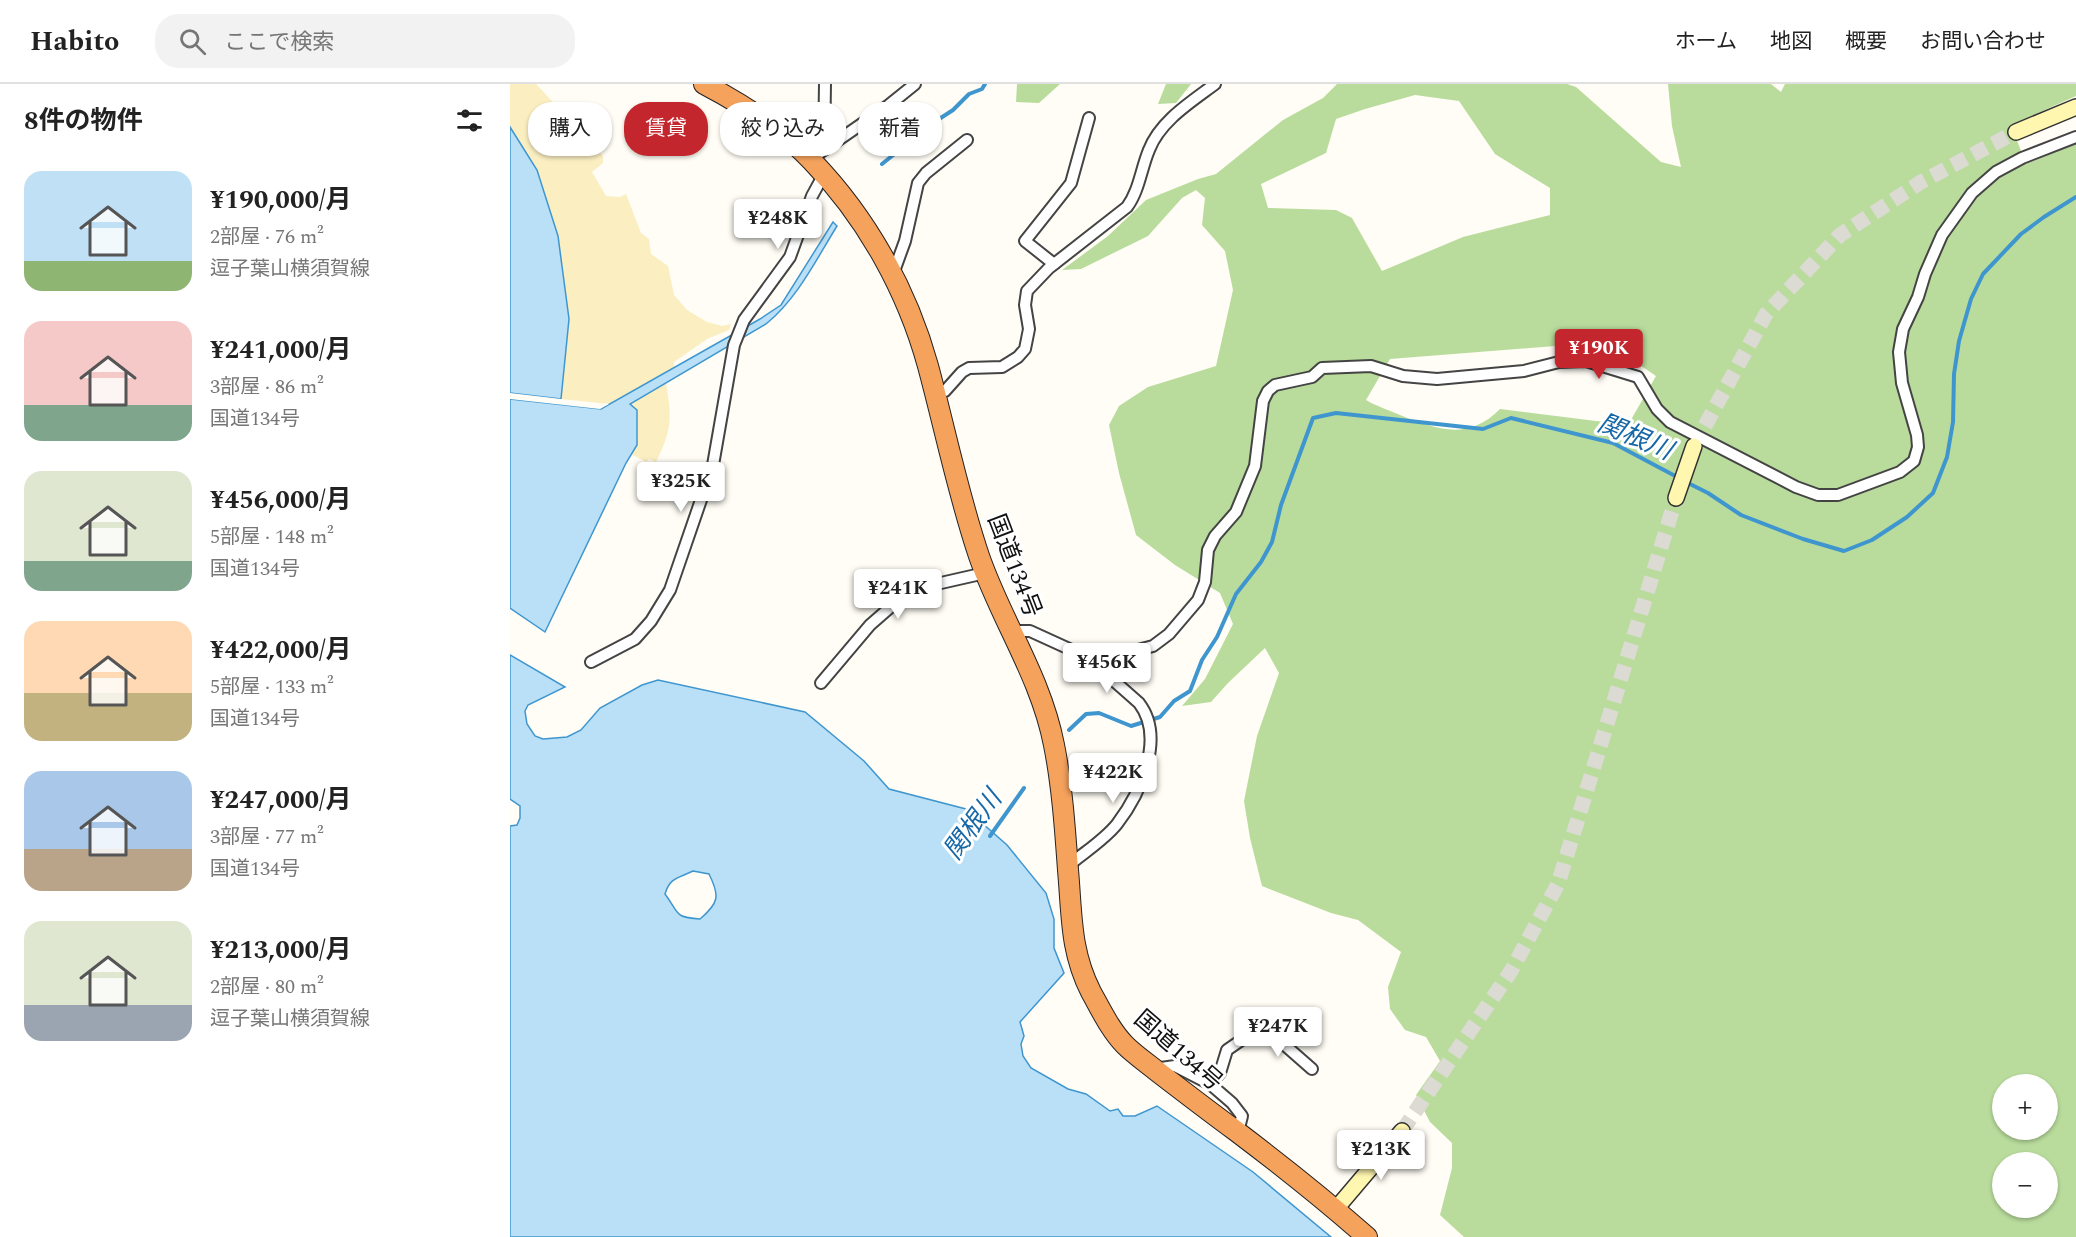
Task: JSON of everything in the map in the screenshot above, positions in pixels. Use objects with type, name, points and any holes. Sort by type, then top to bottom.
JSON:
[{"type":"highway","name":"国道134号","points":[[704,84],[736,102]]},
{"type":"highway","name":"国道134号","points":[[818,156],[824,174],[861,221],[893,274],[917,330],[973,537],[985,573],[1037,690],[1053,742],[1068,868],[1072,935],[1081,971],[1108,1022],[1125,1045],[1238,1132],[1367,1237]]},
{"type":"main road","points":[[2016,132],[2076,106]]},
{"type":"main road","points":[[1676,498],[1694,446]]},
{"type":"main road","points":[[1335,1210],[1402,1131]]},
{"type":"street","points":[[823,102],[825,84]]},
{"type":"street","points":[[846,134],[915,84]]},
{"type":"street","points":[[934,395],[945,391],[962,372],[969,368],[1002,367],[1018,357],[1025,349],[1029,328],[1025,305],[1027,291],[1054,264],[1127,207],[1133,199],[1149,149],[1158,132],[1187,104],[1215,84]]},
{"type":"street","points":[[1054,264],[1025,241],[1071,183],[1089,118]]},
{"type":"street","points":[[1087,657],[1153,646],[1169,634],[1198,600],[1205,582],[1208,550],[1215,536],[1236,512],[1255,466],[1263,401],[1268,391],[1275,385],[1312,377],[1322,368],[1371,366],[1403,376],[1437,378],[1524,371],[1559,362],[1586,360],[1638,377],[1657,409],[1670,422],[1796,487],[1818,495],[1838,495],[1900,472],[1914,461],[1918,447],[1917,435],[1902,383],[1899,352],[1903,329],[1942,235],[1972,193],[1996,172],[2022,158],[2076,137]]},
{"type":"street","points":[[893,274],[905,241],[918,183],[926,173],[967,140]]},
{"type":"street","points":[[591,662],[635,639],[651,621],[670,590],[713,465],[734,345],[752,307],[790,257],[812,196],[824,174]]},
{"type":"street","points":[[821,683],[870,625],[910,590],[985,573]]},
{"type":"street","points":[[1012,631],[1030,631],[1087,657],[1139,703],[1146,712],[1151,730],[1148,759],[1135,796],[1116,826],[1068,868]]},
{"type":"street","points":[[1210,1084],[1220,1072],[1227,1050],[1272,1019],[1314,1022]]},
{"type":"street","points":[[1263,1026],[1312,1069]]},
{"type":"street","points":[[1154,1069],[1175,1066],[1210,1084],[1232,1103],[1242,1116],[1238,1132]]},
{"type":"green space","points":[[1017,84],[1060,84],[1039,103],[1016,102]]},
{"type":"green space","points":[[1166,84],[1191,84],[1176,103],[1158,104]]},
{"type":"green space","points":[[1337,84],[1567,84],[1576,87],[1661,162],[1681,167],[1672,126],[1668,84],[1771,84],[1781,92],[1785,84],[2076,84],[2076,96],[2011,125],[2026,164],[2076,144],[2076,1237],[1464,1237],[1440,1215],[1452,1168],[1452,1143],[1430,1122],[1416,1095],[1440,1061],[1426,1037],[1405,1030],[1390,1009],[1388,987],[1401,952],[1358,920],[1331,913],[1262,886],[1244,801],[1257,736],[1279,673],[1265,648],[1211,702],[1182,706],[1205,679],[1233,624],[1220,593],[1175,565],[1136,535],[1119,473],[1109,425],[1119,406],[1148,387],[1216,366],[1233,290],[1225,251],[1202,225],[1205,198],[1196,190],[1182,198],[1148,236],[1081,269],[1062,270],[1108,236],[1146,200],[1216,174],[1283,120],[1323,98]],"holes":[[[1415,95],[1459,101],[1495,154],[1550,188],[1550,215],[1463,237],[1382,271],[1352,218],[1336,210],[1268,208],[1261,184],[1326,153],[1336,119]],[[1606,342],[1656,376],[1628,425],[1500,409],[1476,426],[1452,430],[1427,425],[1366,400],[1390,359]]]},
{"type":"sand","points":[[510,84],[536,84],[553,102],[528,102],[528,156],[510,127]]},
{"type":"sand","points":[[528,156],[603,156],[603,163],[592,172],[606,196],[620,197],[626,194],[641,233],[649,239],[651,254],[668,266],[674,295],[687,310],[707,322],[722,326],[731,324],[729,330],[707,339],[674,362],[674,367],[609,404],[561,399],[569,319],[537,170]]},
{"type":"sand","points":[[666,383],[670,415],[668,432],[656,462],[649,459],[646,462],[631,454],[637,445],[637,410],[629,404]]},
{"type":"water","points":[[510,127],[537,170],[558,236],[569,319],[561,399],[510,393]]},
{"type":"water","points":[[833,222],[837,226],[805,278],[787,303],[766,324],[630,404],[637,410],[637,445],[626,463],[545,632],[510,608],[510,399],[601,409],[781,305]]},
{"type":"water","points":[[510,655],[565,687],[528,705],[525,711],[527,724],[535,736],[543,739],[567,737],[581,730],[600,708],[642,685],[658,680],[805,712],[864,761],[889,789],[966,809],[1007,845],[1046,893],[1054,919],[1054,948],[1064,973],[1020,1022],[1024,1036],[1021,1044],[1023,1056],[1031,1068],[1068,1089],[1086,1094],[1110,1111],[1118,1109],[1123,1116],[1135,1116],[1157,1106],[1253,1172],[1331,1237],[510,1237],[510,826],[517,825],[520,818],[520,806],[510,799]],"holes":[[[693,871],[709,874],[716,894],[711,908],[700,919],[685,917],[678,913],[665,894],[670,884]]]},
{"type":"pier","points":[[510,393],[564,399],[561,402],[510,396]]},
{"type":"pier","points":[[510,396],[600,406],[604,403],[609,404],[600,409],[510,399]]},
{"type":"waterway","points":[[882,164],[953,110],[969,94],[982,89],[985,84]]},
{"type":"waterway","name":"関根川","points":[[1686,482],[1708,493],[1741,515],[1803,539],[1844,551],[1872,540],[1907,517],[1933,493],[1947,457],[1953,422],[1954,374],[1959,341],[1971,299],[1983,274],[2021,234],[2076,197]]},
{"type":"waterway","name":"関根川","points":[[1069,730],[1086,714],[1099,713],[1131,726],[1160,717],[1174,701],[1190,691],[1202,660],[1217,637],[1236,594],[1261,562],[1272,542],[1281,505],[1313,418],[1336,413],[1483,429],[1511,418],[1613,443],[1679,478]]},
{"type":"waterway","name":"関根川","points":[[990,836],[1024,788]]},
{"type":"tunnel","points":[[1694,446],[1766,314],[1840,235],[1921,182],[2016,132]]},
{"type":"tunnel","points":[[1402,1131],[1511,971],[1558,884],[1676,498]]}]
